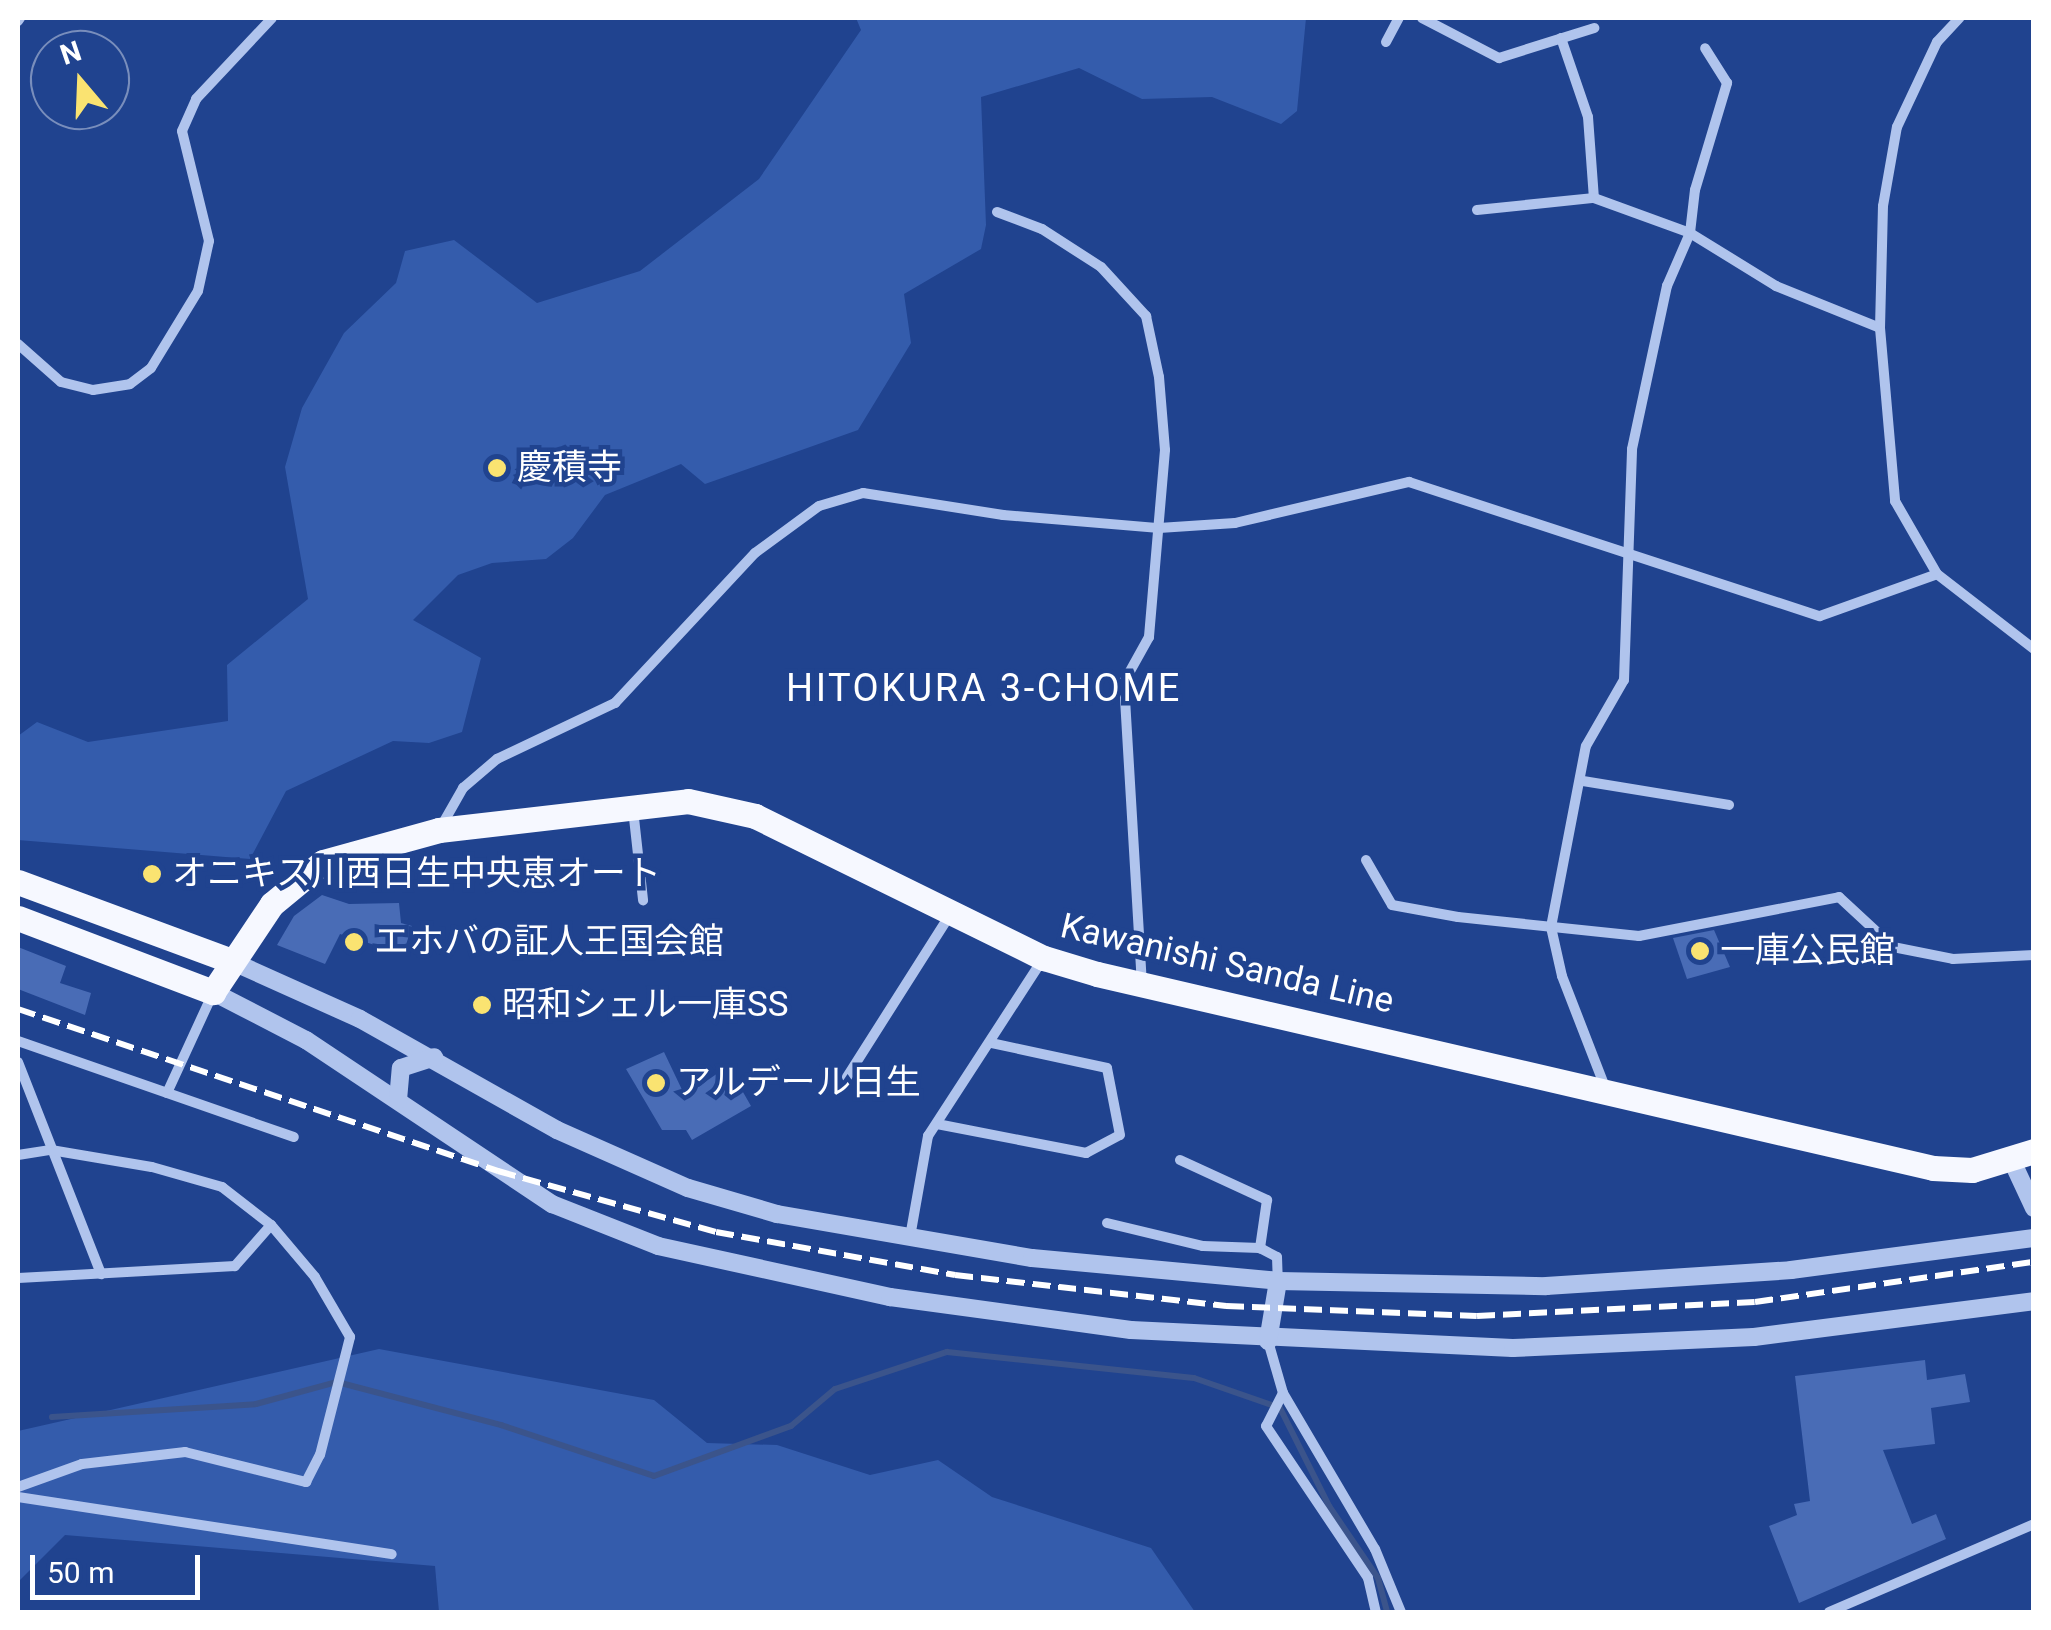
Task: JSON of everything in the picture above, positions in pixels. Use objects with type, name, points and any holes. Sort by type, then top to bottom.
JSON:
[{"type":"main road","name":"Kawanishi Sanda Line","points":[[213,992],[230,961],[272,904],[323,862],[439,830],[688,801],[755,816],[1044,958],[1605,1087],[1934,1168],[1972,1170],[2023,1156]]},
{"type":"main road","points":[[18,882],[230,961]]},
{"type":"main road","points":[[18,918],[213,992]]},
{"type":"street","points":[[18,344],[61,382],[93,390],[130,384],[151,368],[198,290],[210,241],[182,131],[196,98],[272,18]]},
{"type":"street","points":[[1386,42],[1399,18]]},
{"type":"street","points":[[1422,18],[1499,58],[1594,28]]},
{"type":"street","points":[[1959,18],[1937,42],[1897,127],[1883,206],[1880,328],[1895,500],[1937,574],[2033,651]]},
{"type":"street","points":[[1560,38],[1588,118],[1594,198]]},
{"type":"street","points":[[1605,1087],[1562,976],[1551,927],[1583,781],[1586,746],[1624,680],[1632,449],[1667,286],[1690,233],[1695,190],[1727,83],[1705,48]]},
{"type":"street","points":[[1477,210],[1594,198],[1690,233],[1776,286],[1880,328]]},
{"type":"street","points":[[997,212],[1042,229],[1100,267],[1146,316],[1165,450],[1149,637],[1124,682],[1142,983]]},
{"type":"street","points":[[439,830],[463,788],[497,759],[615,703],[755,553],[819,506],[864,493],[1003,515],[1160,528],[1234,523],[1409,482],[1820,616],[1937,574]]},
{"type":"street","points":[[1583,781],[1729,805]]},
{"type":"street","points":[[632,808],[643,900]]},
{"type":"street","points":[[1366,860],[1392,905],[1639,936],[1839,897],[1893,947],[1954,959],[2034,955]]},
{"type":"street","points":[[847,1077],[952,912]]},
{"type":"street","points":[[910,1237],[928,1136],[1044,958]]},
{"type":"street","points":[[230,961],[434,1058],[558,1130],[688,1188],[778,1214],[1050,1260],[1278,1281],[1546,1286],[1720,1277],[2034,1238]]},
{"type":"street","points":[[167,1093],[213,992],[306,1040],[538,1196],[677,1251],[952,1307],[1268,1341],[1513,1348],[1679,1342],[1850,1328],[2034,1302]]},
{"type":"street","points":[[18,1041],[294,1138]]},
{"type":"street","points":[[937,1124],[1086,1153],[1120,1135],[1107,1068],[991,1043]]},
{"type":"street","points":[[398,1100],[401,1068],[434,1058]]},
{"type":"street","points":[[18,1062],[102,1274]]},
{"type":"street","points":[[18,1155],[51,1150],[152,1166],[222,1187],[272,1224],[315,1277],[350,1337],[320,1455],[306,1482],[185,1452],[82,1464],[18,1487]]},
{"type":"street","points":[[2023,1156],[2034,1208]]},
{"type":"street","points":[[1180,1160],[1267,1200],[1260,1248]]},
{"type":"street","points":[[1107,1223],[1203,1246],[1260,1248],[1277,1257],[1278,1281],[1268,1341],[1283,1393],[1375,1550],[1401,1612]]},
{"type":"street","points":[[18,1278],[235,1266],[272,1224]]},
{"type":"street","points":[[1283,1393],[1266,1426],[1368,1578],[1376,1612]]},
{"type":"street","points":[[18,1497],[392,1554]]},
{"type":"street","points":[[1828,1612],[2034,1524]]},
{"type":"shaded area","points":[[856,18],[1306,18],[1297,111],[1281,124],[1212,97],[1142,99],[1079,68],[981,97],[986,225],[981,249],[904,294],[911,343],[858,430],[705,484],[681,464],[605,495],[573,538],[546,559],[492,563],[458,575],[413,620],[481,658],[462,732],[429,743],[393,741],[286,791],[250,859],[18,840],[18,736],[37,722],[88,742],[228,721],[227,665],[308,599],[285,467],[302,408],[344,333],[396,283],[405,251],[454,240],[537,303],[640,271],[759,179],[861,30]]},
{"type":"shaded area","points":[[379,1349],[654,1400],[707,1443],[777,1445],[870,1475],[938,1460],[992,1497],[1151,1548],[1195,1612],[439,1612],[435,1566],[65,1535],[18,1582],[18,1431]]},
{"type":"building","points":[[322,895],[349,904],[399,903],[401,923],[412,926],[403,954],[340,934],[325,964],[277,945],[294,916]]},
{"type":"building","name":"一庫公民館","points":[[1714,930],[1730,967],[1687,979],[1673,938]]},
{"type":"building","points":[[18,947],[66,966],[60,983],[91,993],[85,1015],[18,989]]},
{"type":"building","name":"アルデール日生","points":[[664,1052],[685,1096],[728,1066],[751,1106],[692,1140],[686,1130],[662,1130],[626,1069]]},
{"type":"building","points":[[1925,1360],[1927,1380],[1965,1374],[1970,1402],[1931,1408],[1935,1444],[1883,1450],[1912,1524],[1936,1514],[1946,1539],[1799,1603],[1769,1526],[1797,1515],[1794,1504],[1810,1501],[1795,1376]]},
{"type":"waterway","points":[[52,1417],[256,1404],[337,1382],[501,1425],[654,1476],[791,1426],[835,1389],[947,1352],[1194,1378],[1280,1408],[1329,1506],[1378,1578],[1387,1612]]},
{"type":"railway","points":[[18,1009],[498,1171],[716,1232],[955,1275],[1226,1306],[1477,1316],[1755,1302],[2034,1262]]},
{"type":"place","name":"慶積寺","points":[[497,468]]},
{"type":"place","name":"オニキス川西日生中央恵オート","points":[[152,874]]},
{"type":"place","name":"エホバの証人王国会館","points":[[354,942]]},
{"type":"place","name":"一庫公民館","points":[[1700,951]]},
{"type":"place","name":"昭和シェル一庫SS","points":[[482,1005]]},
{"type":"place","name":"アルデール日生","points":[[656,1083]]},
{"type":"district","name":"HITOKURA 3-CHOME","points":[[984,689]]}]
